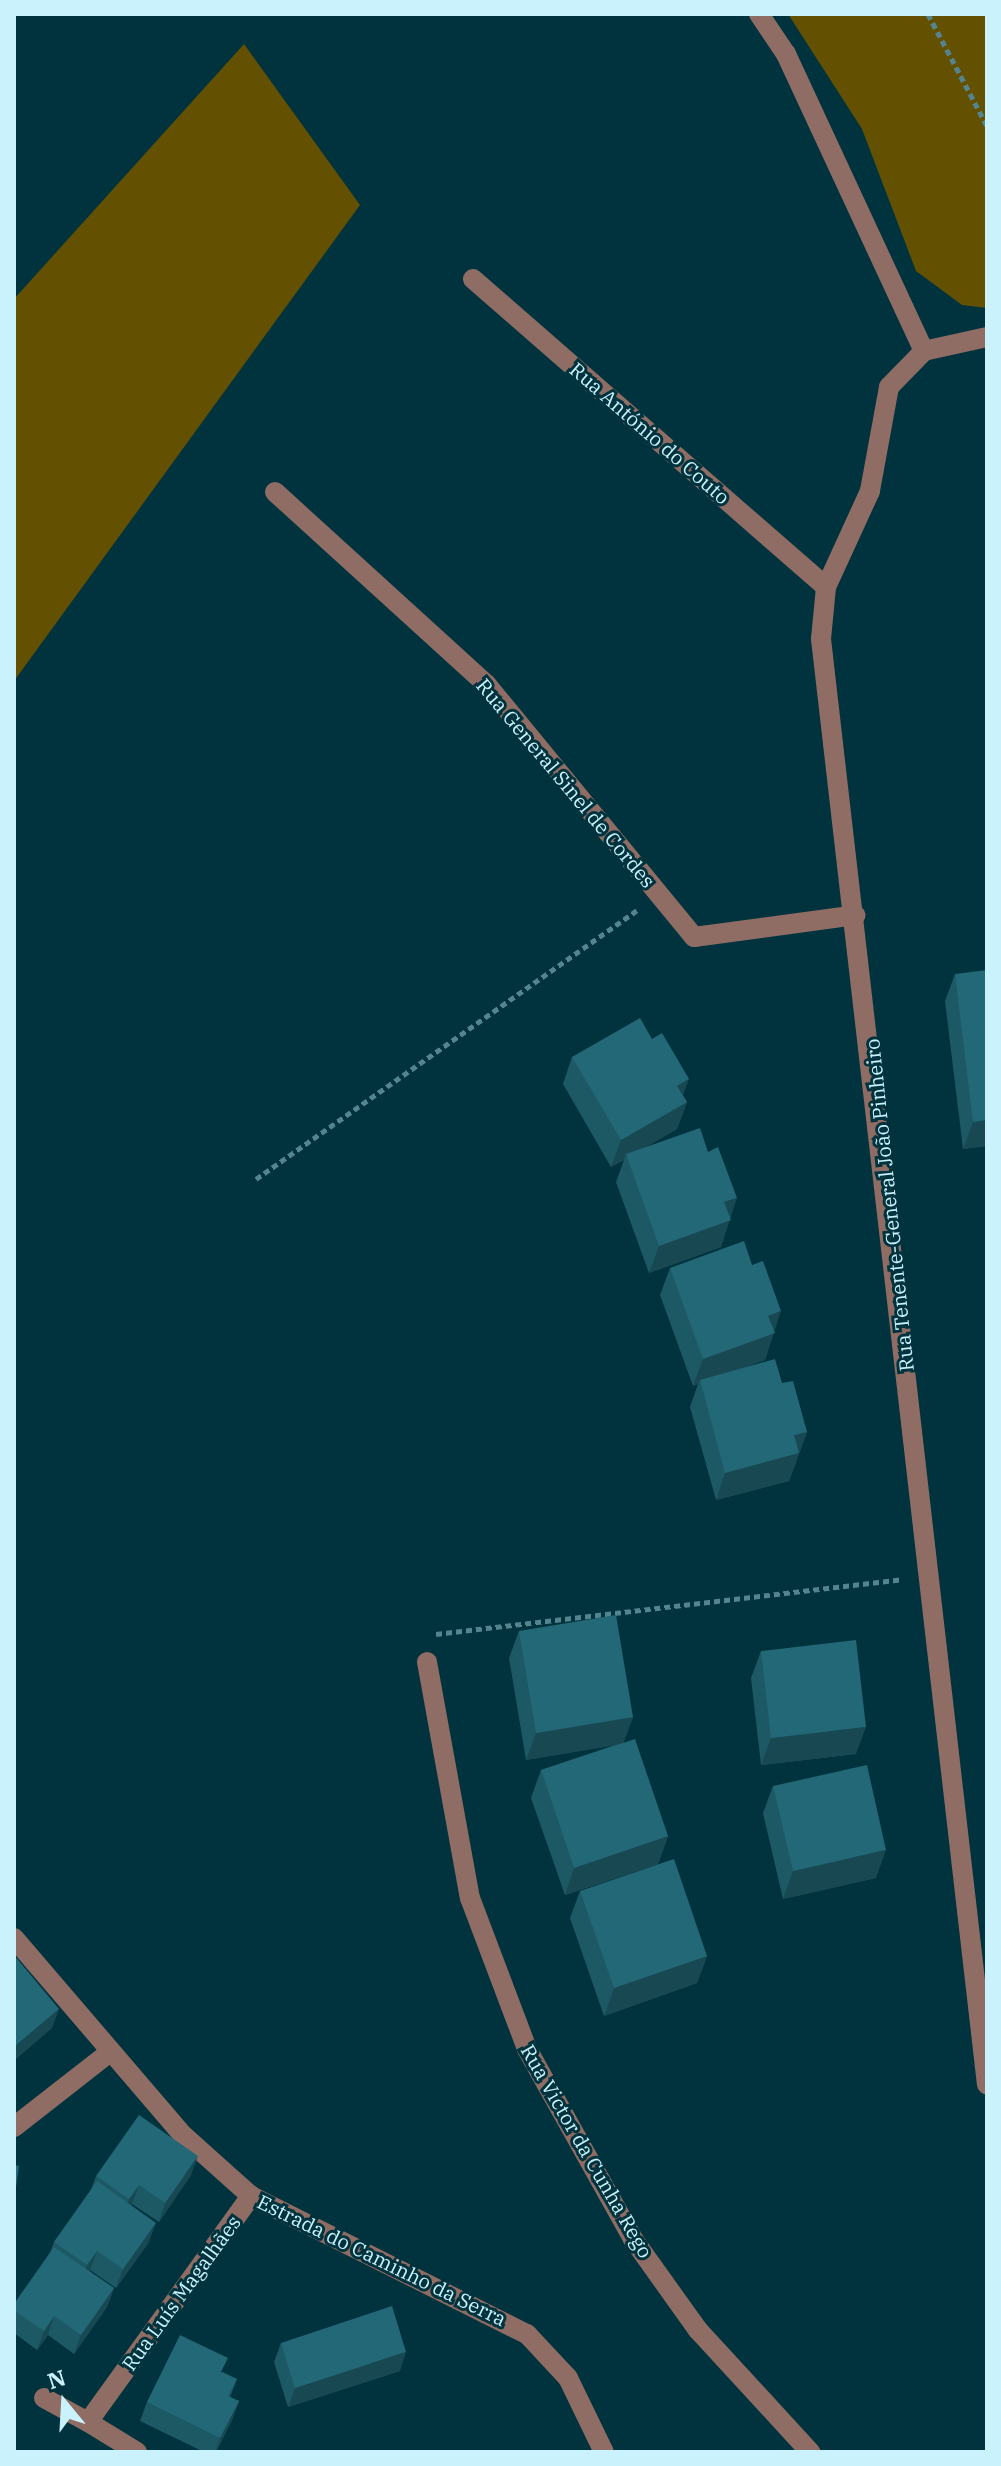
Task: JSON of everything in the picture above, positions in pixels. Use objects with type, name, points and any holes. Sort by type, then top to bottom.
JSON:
[{"type":"street","points":[[759,14],[786,54],[924,351],[987,337]]},
{"type":"street","name":"Rua António do Couto","points":[[473,279],[826,587]]},
{"type":"street","name":"Rua Tenente-General João Pinheiro","points":[[924,351],[889,387],[870,491],[826,587],[821,639],[856,915],[987,2085]]},
{"type":"street","name":"Rua General Sinel de Cordes","points":[[275,492],[487,685],[694,937],[856,915]]},
{"type":"street","name":"Rua Victor da Cunha Rego","points":[[427,1662],[470,1898],[527,2049],[652,2265],[698,2330],[810,2452]]},
{"type":"street","name":"Estrada do Caminho da Serra","points":[[14,1938],[184,2136],[251,2196],[527,2334],[568,2378],[604,2452]]},
{"type":"street","points":[[14,2127],[110,2052]]},
{"type":"street","name":"Rua Luís Magalhães","points":[[88,2422],[251,2196]]},
{"type":"street","points":[[44,2398],[137,2452]]},
{"type":"path","points":[[928,14],[987,126]]},
{"type":"path","points":[[256,1179],[659,895]]},
{"type":"path","points":[[423,1635],[929,1575]]},
{"type":"shaded area","points":[[788,14],[987,14],[987,308],[962,305],[916,271],[862,129]]},
{"type":"shaded area","points":[[244,44],[360,205],[14,681],[14,299]]},
{"type":"building","points":[[987,970],[987,1120],[973,1122],[955,974]]},
{"type":"building","points":[[640,1018],[652,1039],[662,1033],[689,1079],[677,1086],[687,1102],[621,1140],[572,1057]]},
{"type":"building","points":[[700,1128],[708,1152],[718,1147],[737,1198],[724,1202],[731,1220],[659,1246],[626,1154]]},
{"type":"building","points":[[744,1241],[752,1265],[763,1261],[781,1311],[768,1316],[775,1333],[703,1359],[670,1268]]},
{"type":"building","points":[[775,1359],[782,1383],[793,1381],[807,1432],[794,1435],[799,1453],[725,1473],[700,1380]]},
{"type":"building","points":[[616,1615],[633,1717],[536,1733],[519,1631]]},
{"type":"building","points":[[856,1640],[866,1727],[771,1738],[761,1651]]},
{"type":"building","points":[[635,1739],[668,1836],[574,1868],[541,1770]]},
{"type":"building","points":[[867,1765],[886,1850],[793,1871],[773,1786]]},
{"type":"building","points":[[674,1859],[707,1956],[614,1988],[580,1891]]},
{"type":"building","points":[[14,1955],[59,2009],[14,2047]]},
{"type":"building","points":[[139,2115],[198,2156],[165,2203],[139,2185],[129,2199],[96,2176]]},
{"type":"building","points":[[14,2165],[19,2166],[14,2201]]},
{"type":"building","points":[[97,2181],[156,2223],[123,2269],[97,2251],[87,2265],[54,2242]]},
{"type":"building","points":[[54,2247],[114,2288],[81,2335],[54,2316],[44,2331],[14,2310],[14,2304]]},
{"type":"building","points":[[392,2306],[406,2352],[295,2388],[281,2343]]},
{"type":"building","points":[[180,2335],[228,2358],[221,2372],[237,2379],[228,2396],[239,2401],[220,2438],[147,2402]]}]
